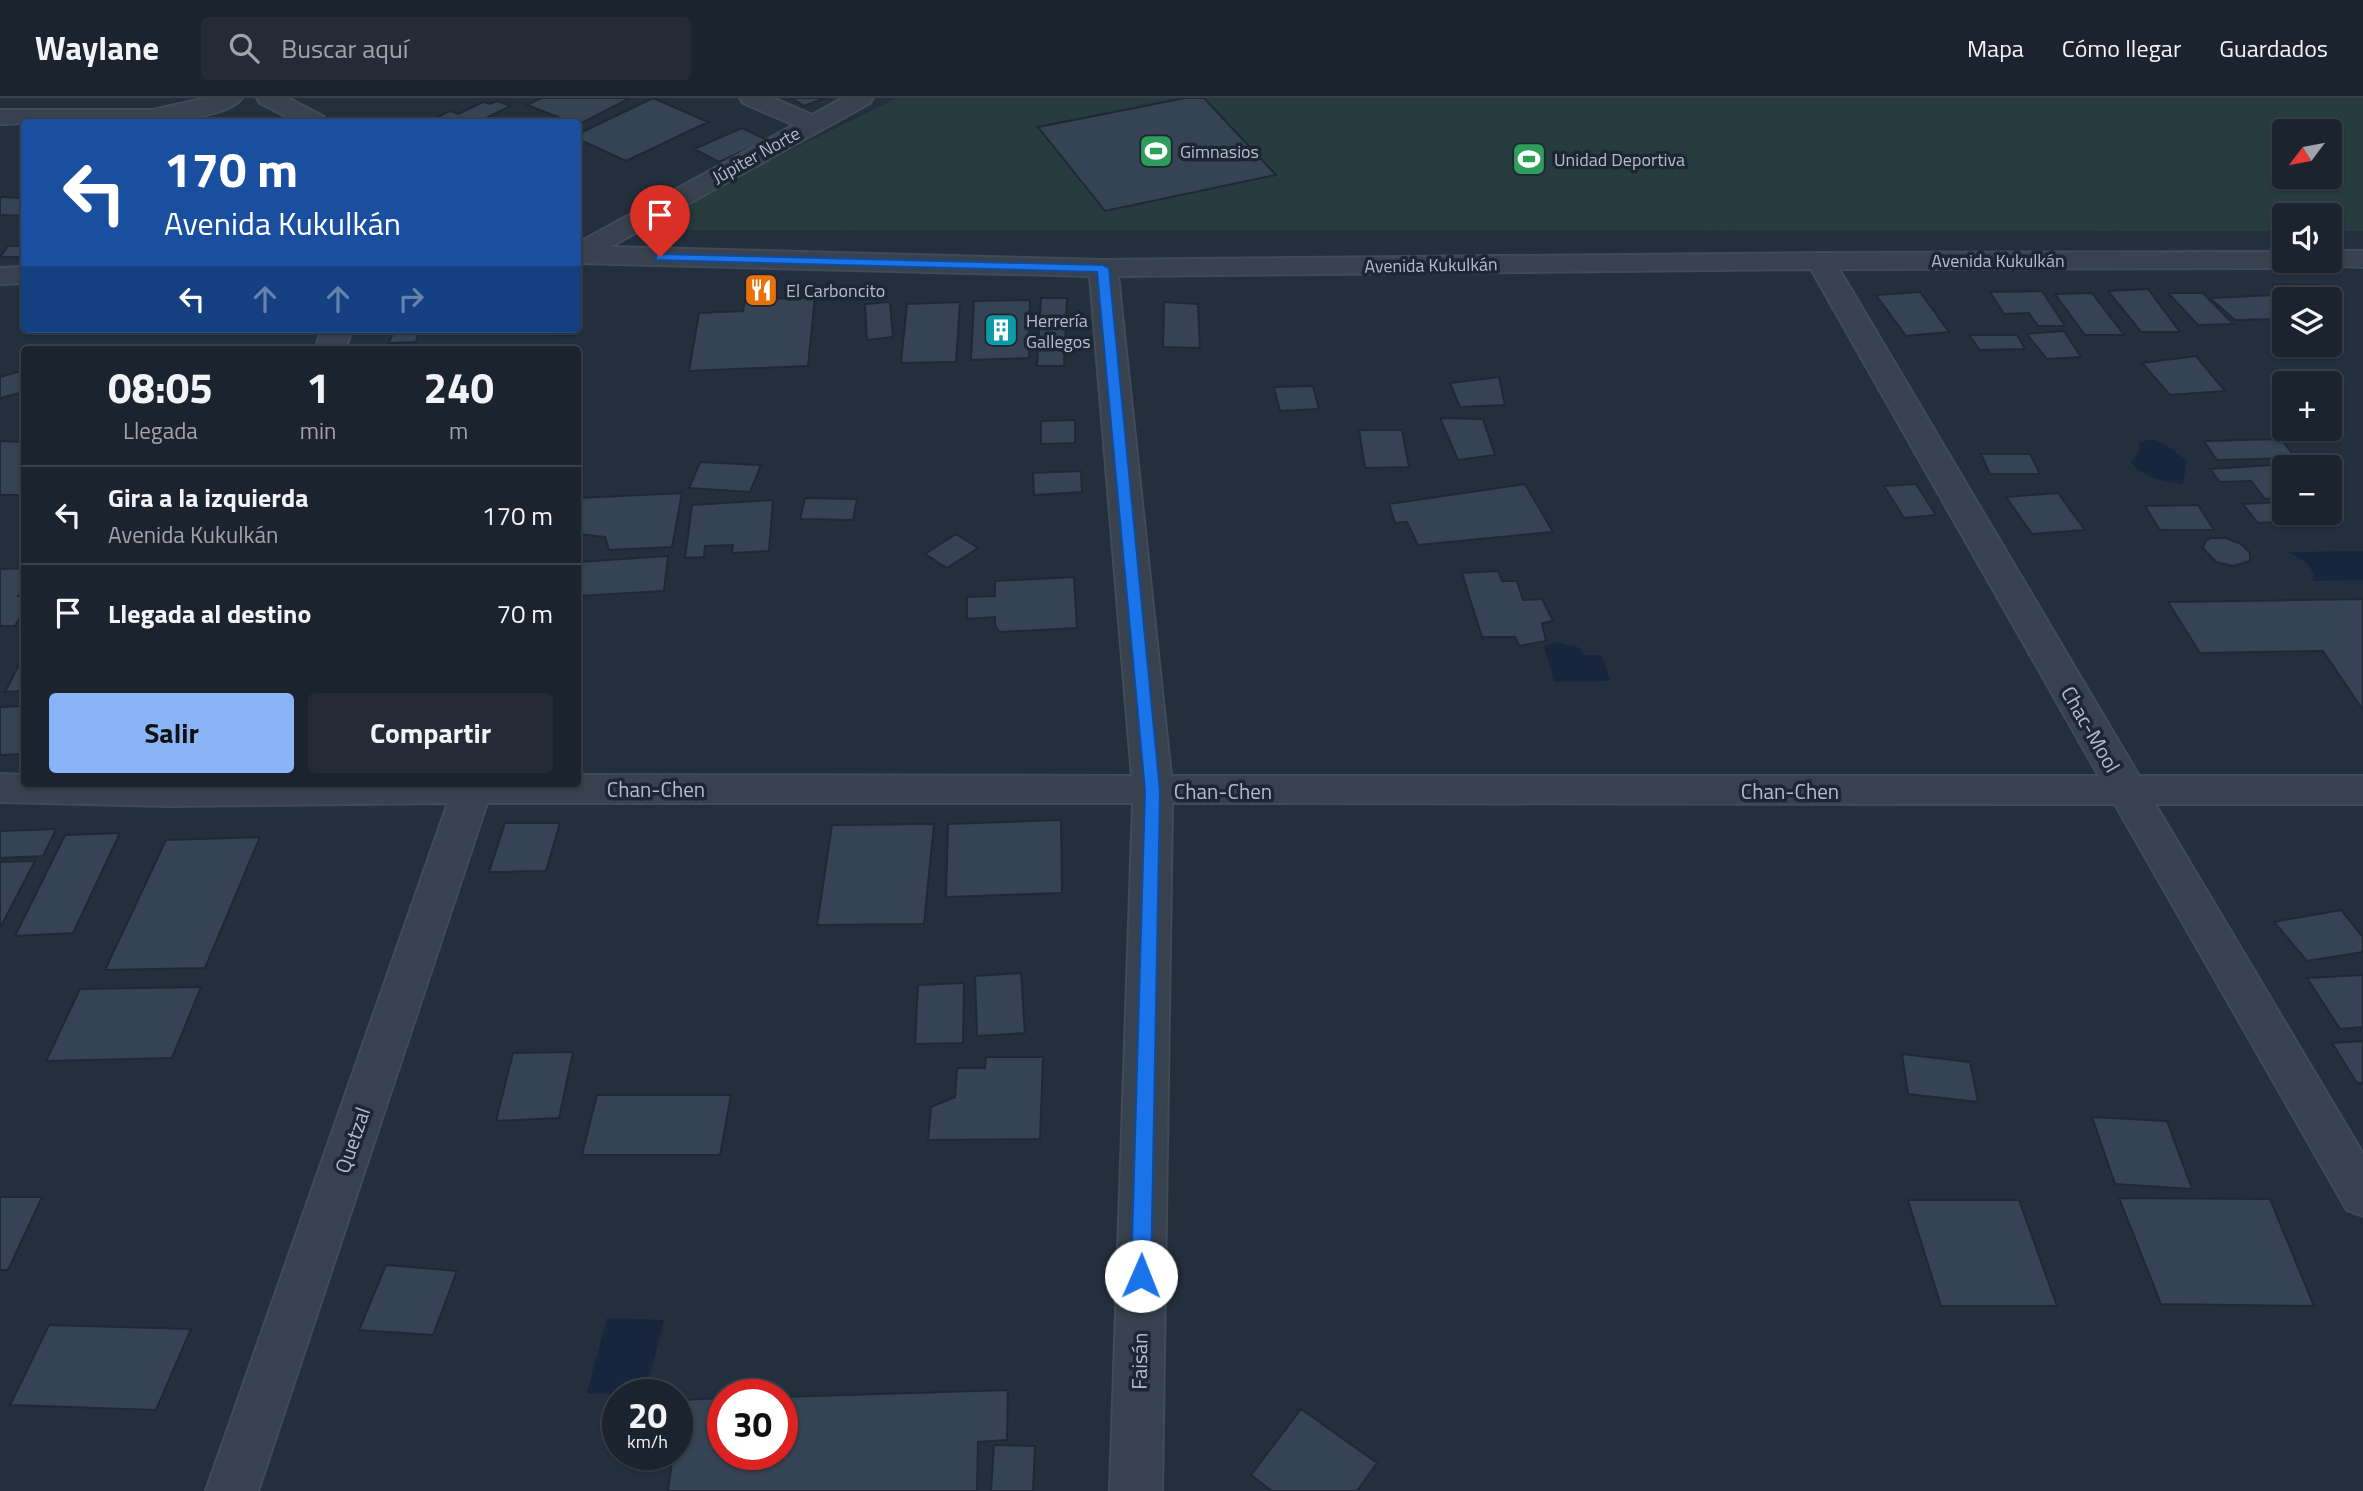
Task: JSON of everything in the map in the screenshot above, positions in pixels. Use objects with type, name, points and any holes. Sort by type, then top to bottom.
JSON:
[{"type":"street","points":[[0,117],[153,117],[200,108],[230,98]]},
{"type":"street","points":[[269,98],[309,119]]},
{"type":"street","points":[[752,98],[813,124]]},
{"type":"street","name":"Júpiter Norte","points":[[581,253],[860,98]]},
{"type":"street","name":"Avenida Kukulkán","points":[[581,255],[1103,268],[1820,261],[2272,260]]},
{"type":"street","points":[[2342,260],[2363,259]]},
{"type":"street","name":"Chac-Mool","points":[[1820,261],[2363,1196]]},
{"type":"street","name":"Faisán","points":[[1103,268],[1153,791],[1136,1491]]},
{"type":"street","points":[[0,276],[21,275]]},
{"type":"street","name":"Chan-Chen","points":[[0,788],[2127,792],[2363,790]]},
{"type":"street","name":"Quetzal","points":[[232,1491],[472,789]]},
{"type":"green space","name":"Unidad Deportiva","points":[[897,98],[2363,98],[2363,231],[2342,231],[2342,203],[2272,203],[2272,231],[628,230]]},
{"type":"water","points":[[2151,439],[2164,443],[2187,461],[2183,484],[2148,475],[2131,462],[2140,452],[2139,443]]},
{"type":"water","points":[[2363,551],[2363,580],[2312,581],[2314,574],[2306,562],[2288,552]]},
{"type":"water","points":[[1556,642],[1578,647],[1585,655],[1602,655],[1610,681],[1554,682],[1544,646]]},
{"type":"water","points":[[607,1318],[664,1320],[649,1379],[602,1379],[602,1394],[587,1393]]},
{"type":"building","points":[[541,98],[630,98],[581,123],[581,119],[563,119],[527,105]]},
{"type":"building","points":[[653,98],[708,122],[626,161],[581,140],[581,133]]},
{"type":"building","points":[[791,98],[825,98],[804,106]]},
{"type":"building","name":"Gimnasios","points":[[1185,98],[1204,98],[1276,175],[1105,211],[1038,127]]},
{"type":"building","points":[[497,101],[511,106],[484,119],[433,119],[450,111],[458,114],[483,102],[490,104]]},
{"type":"building","points":[[742,128],[767,140],[719,162],[694,149]]},
{"type":"building","points":[[0,197],[21,198],[21,216],[0,215]]},
{"type":"building","points":[[8,246],[21,246],[21,257],[0,257]]},
{"type":"building","points":[[2272,284],[2321,287],[2273,287]]},
{"type":"building","points":[[2148,289],[2180,332],[2141,332],[2108,291]]},
{"type":"building","points":[[2042,291],[2065,326],[2038,326],[2029,313],[2004,314],[1990,292]]},
{"type":"building","points":[[1920,292],[1949,332],[1906,336],[1876,295]]},
{"type":"building","points":[[2092,293],[2124,335],[2085,335],[2055,294]]},
{"type":"building","points":[[2168,293],[2203,293],[2233,324],[2198,325]]},
{"type":"building","points":[[2272,295],[2272,319],[2235,320],[2210,298]]},
{"type":"building","points":[[815,297],[808,366],[689,371],[699,313],[743,311],[745,300]]},
{"type":"building","points":[[1041,298],[1067,298],[1064,366],[1037,366]]},
{"type":"building","name":"Herrería Gallegos","points":[[1030,300],[1029,358],[971,360],[974,301]]},
{"type":"building","points":[[890,302],[893,337],[867,340],[865,304]]},
{"type":"building","points":[[960,302],[956,362],[901,363],[907,304]]},
{"type":"building","points":[[1164,302],[1198,304],[1200,348],[1163,347]]},
{"type":"building","points":[[2064,331],[2081,357],[2047,359],[2027,334]]},
{"type":"building","points":[[393,333],[419,333],[416,342],[389,343]]},
{"type":"building","points":[[536,333],[572,333],[570,336]]},
{"type":"building","points":[[1969,335],[2017,335],[2025,349],[1980,350]]},
{"type":"building","points":[[2196,356],[2225,391],[2170,395],[2142,363]]},
{"type":"building","points":[[21,371],[21,393],[0,398],[0,377]]},
{"type":"building","points":[[1499,377],[1505,405],[1460,407],[1450,383]]},
{"type":"building","points":[[1313,386],[1319,409],[1280,411],[1274,387]]},
{"type":"building","points":[[1440,418],[1483,419],[1495,455],[1458,460]]},
{"type":"building","points":[[1075,420],[1075,443],[1041,444],[1041,421]]},
{"type":"building","points":[[1359,430],[1402,430],[1409,467],[1365,468]]},
{"type":"building","points":[[2272,439],[2283,441],[2294,455],[2272,455],[2272,459],[2217,460],[2204,441]]},
{"type":"building","points":[[0,441],[21,442],[21,495],[0,495]]},
{"type":"building","points":[[1981,454],[2030,454],[2040,474],[1990,474]]},
{"type":"building","points":[[700,462],[761,465],[750,492],[689,488]]},
{"type":"building","points":[[2272,465],[2272,499],[2265,499],[2251,481],[2220,482],[2210,469]]},
{"type":"building","points":[[1081,471],[1082,492],[1034,495],[1033,473]]},
{"type":"building","points":[[1525,484],[1553,532],[1418,545],[1407,522],[1395,523],[1389,504]]},
{"type":"building","points":[[1916,484],[1936,515],[1904,518],[1884,486]]},
{"type":"building","points":[[682,493],[672,547],[609,550],[605,537],[581,534],[581,498]]},
{"type":"building","points":[[2058,493],[2085,530],[2032,534],[2006,497]]},
{"type":"building","points":[[805,498],[857,499],[853,520],[800,519]]},
{"type":"building","points":[[773,500],[769,551],[732,553],[733,545],[705,546],[704,557],[685,558],[692,505]]},
{"type":"building","points":[[2272,503],[2272,522],[2258,523],[2243,504]]},
{"type":"building","points":[[2198,505],[2214,530],[2160,530],[2145,506]]},
{"type":"building","points":[[956,534],[978,548],[947,568],[925,554]]},
{"type":"building","points":[[2226,538],[2241,544],[2250,553],[2250,561],[2233,566],[2216,562],[2203,548],[2206,540]]},
{"type":"building","points":[[668,556],[664,591],[581,596],[581,562]]},
{"type":"building","points":[[21,568],[21,591],[18,596],[21,596],[21,615],[15,626],[0,626],[0,569]]},
{"type":"building","points":[[1498,571],[1502,581],[1517,581],[1523,600],[1542,599],[1553,621],[1542,623],[1546,641],[1519,646],[1515,637],[1482,637],[1462,573]]},
{"type":"building","points":[[1074,577],[1077,628],[999,632],[995,617],[967,619],[967,597],[995,596],[995,581]]},
{"type":"building","points":[[2363,599],[2363,710],[2323,651],[2200,653],[2168,602]]},
{"type":"building","points":[[21,661],[21,691],[5,692]]},
{"type":"building","points":[[21,706],[21,754],[0,755],[0,707]]},
{"type":"building","points":[[1061,820],[1062,893],[946,897],[948,824]]},
{"type":"building","points":[[505,823],[560,823],[546,871],[489,872]]},
{"type":"building","points":[[934,824],[924,924],[817,925],[832,825]]},
{"type":"building","points":[[56,829],[43,856],[0,858],[0,831]]},
{"type":"building","points":[[120,833],[73,933],[15,936],[65,835]]},
{"type":"building","points":[[260,837],[205,968],[105,970],[166,840]]},
{"type":"building","points":[[35,861],[0,928],[0,862]]},
{"type":"building","points":[[2341,910],[2363,937],[2363,952],[2307,961],[2274,922]]},
{"type":"building","points":[[1021,973],[1025,1033],[977,1036],[975,976]]},
{"type":"building","points":[[2363,975],[2363,1027],[2340,1029],[2307,978]]},
{"type":"building","points":[[964,983],[963,1043],[915,1044],[918,985]]},
{"type":"building","points":[[201,987],[172,1058],[46,1061],[80,989]]},
{"type":"building","points":[[2363,1041],[2363,1083],[2357,1083],[2332,1043]]},
{"type":"building","points":[[573,1052],[559,1118],[496,1121],[513,1053]]},
{"type":"building","points":[[1902,1054],[1970,1062],[1978,1102],[1908,1094]]},
{"type":"building","points":[[986,1057],[1043,1057],[1040,1139],[928,1140],[931,1107],[955,1097],[957,1068],[985,1068]]},
{"type":"building","points":[[597,1095],[731,1095],[720,1155],[582,1155]]},
{"type":"building","points":[[2092,1117],[2167,1121],[2192,1189],[2115,1184]]},
{"type":"building","points":[[0,1197],[42,1197],[8,1270],[0,1270]]},
{"type":"building","points":[[2119,1198],[2270,1199],[2314,1306],[2161,1304]]},
{"type":"building","points":[[1908,1200],[2019,1200],[2057,1306],[1941,1306]]},
{"type":"building","points":[[386,1265],[457,1271],[433,1335],[359,1330]]},
{"type":"building","points":[[49,1325],[191,1329],[156,1410],[10,1405]]},
{"type":"building","points":[[1008,1390],[1007,1440],[978,1442],[977,1491],[668,1491],[671,1470],[693,1470],[693,1399],[707,1399],[707,1470],[798,1470],[798,1397]]},
{"type":"building","points":[[1301,1409],[1377,1463],[1357,1491],[1272,1491],[1251,1475]]},
{"type":"building","points":[[994,1445],[1035,1446],[1033,1491],[991,1491]]},
{"type":"place","name":"Gimnasios","points":[[1156,151]]},
{"type":"place","name":"Unidad Deportiva","points":[[1529,159]]},
{"type":"place","name":"El Carboncito","points":[[761,290]]},
{"type":"place","name":"Herrería Gallegos","points":[[1001,330]]},
{"type":"route","points":[[660,257],[1103,268],[1153,791],[1141,1276]]}]
